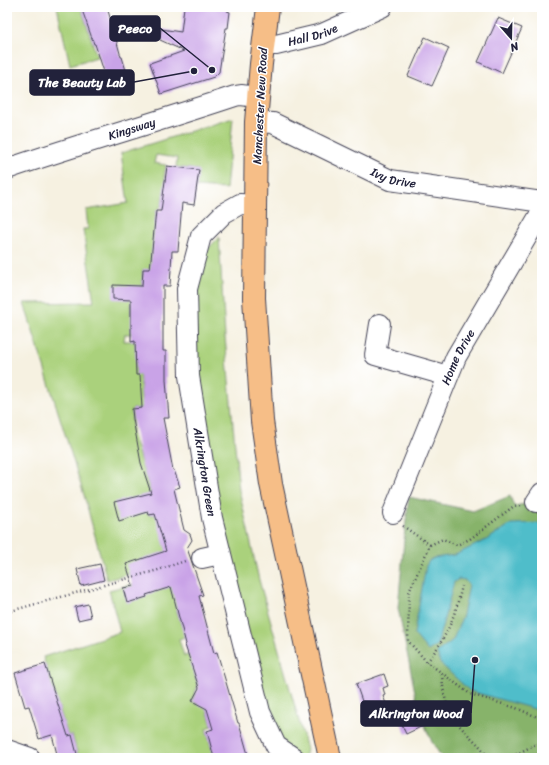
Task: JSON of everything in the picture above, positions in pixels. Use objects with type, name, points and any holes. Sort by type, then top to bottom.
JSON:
[{"type":"main road","name":"Manchester New Road","points":[[268,7],[256,122],[254,298],[262,421],[271,484],[330,758]]},
{"type":"street","name":"Hall Drive","points":[[263,45],[276,45],[322,34],[382,7]]},
{"type":"street","name":"Kingsway","points":[[7,169],[70,147],[156,122],[235,96],[258,96]]},
{"type":"street","name":"Ivy Drive","points":[[256,122],[272,123],[390,180],[542,202]]},
{"type":"street","name":"Alkrington Green","points":[[255,205],[240,204],[224,213],[201,236],[187,289],[189,376],[212,518],[211,556],[260,712],[276,746],[294,758]]},
{"type":"street","name":"Home Drive","points":[[399,520],[448,376],[456,357],[542,211]]},
{"type":"street","points":[[380,324],[375,355],[448,376]]},
{"type":"street","points":[[7,750],[30,758]]},
{"type":"path","points":[[539,498],[514,506],[470,539],[457,545],[443,539],[430,545],[409,592],[408,641],[427,662],[470,694],[516,708],[542,719]]},
{"type":"path","points":[[399,520],[430,545]]},
{"type":"path","points":[[7,612],[190,560],[211,556]]},
{"type":"path","points":[[427,662],[444,638],[452,623],[462,586]]},
{"type":"path","points":[[442,674],[443,690],[448,707],[456,721],[483,750],[488,758]]},
{"type":"path","points":[[509,758],[536,744],[542,744]]},
{"type":"green space","points":[[57,7],[81,7],[97,57],[70,65]]},
{"type":"green space","points":[[233,118],[226,189],[196,187],[198,170],[176,167],[177,158],[156,155],[154,163],[166,165],[164,177],[174,178],[172,192],[164,191],[162,205],[156,211],[152,269],[143,270],[141,303],[131,303],[131,315],[139,315],[139,334],[125,334],[124,341],[136,341],[136,375],[140,375],[142,408],[132,409],[132,433],[153,500],[147,509],[149,515],[157,514],[167,551],[157,567],[107,580],[84,495],[24,303],[94,302],[83,229],[88,229],[86,210],[128,203],[121,153]]},
{"type":"green space","points":[[219,237],[225,337],[239,490],[259,580],[307,749],[305,758],[294,758],[276,746],[220,554],[189,354],[194,264]]},
{"type":"green space","points":[[542,493],[542,758],[442,758],[432,742],[419,712],[398,608],[409,497],[473,511],[510,496],[514,506],[536,502]]},
{"type":"green space","points":[[161,577],[173,586],[179,607],[176,608],[183,630],[198,632],[179,639],[184,656],[193,654],[198,671],[194,673],[198,685],[193,698],[195,703],[198,704],[205,702],[212,726],[206,728],[213,754],[202,758],[79,758],[72,735],[68,736],[43,657],[120,632],[109,590]]},
{"type":"water","points":[[541,523],[542,711],[470,691],[440,663],[437,652],[453,640],[463,615],[469,586],[465,580],[459,579],[454,582],[437,645],[428,651],[414,634],[426,566],[429,561],[434,558],[455,555],[488,539],[511,524]]},
{"type":"building","points":[[81,7],[107,7],[127,74],[107,81]]},
{"type":"building","points":[[184,7],[227,7],[227,11],[230,12],[219,72],[214,77],[161,94],[150,63],[184,51],[160,40],[161,29],[181,32]]},
{"type":"building","points":[[498,18],[522,28],[502,73],[478,62]]},
{"type":"building","points":[[425,37],[449,48],[432,86],[408,76]]},
{"type":"building","points":[[167,166],[199,170],[194,205],[182,203],[178,251],[172,251],[170,286],[163,286],[163,351],[166,351],[166,380],[169,418],[163,418],[173,470],[180,487],[174,489],[184,530],[190,534],[192,540],[187,548],[203,595],[199,596],[214,653],[217,652],[249,758],[214,758],[207,731],[213,729],[207,709],[192,701],[199,688],[185,645],[186,644],[171,587],[127,603],[123,588],[133,586],[126,564],[166,551],[155,514],[149,515],[148,512],[119,521],[114,502],[151,493],[141,463],[133,419],[132,409],[142,408],[140,375],[136,375],[135,341],[131,342],[131,300],[113,299],[113,285],[142,286],[143,269],[150,269],[156,211],[161,211]]},
{"type":"building","points":[[100,564],[104,580],[81,586],[77,569]]},
{"type":"building","points":[[88,604],[91,617],[78,620],[75,607]]},
{"type":"building","points":[[45,664],[68,736],[72,735],[78,758],[58,758],[52,735],[39,739],[29,706],[25,707],[15,673]]},
{"type":"building","points":[[384,674],[388,686],[383,688],[385,695],[383,696],[391,716],[373,723],[365,703],[363,704],[356,684]]},
{"type":"building","points":[[419,712],[425,725],[406,734],[400,721]]},
{"type":"place","name":"Peeco","points":[[212,70]]},
{"type":"place","name":"The Beauty Lab","points":[[194,71]]},
{"type":"place","name":"Alkrington Wood","points":[[475,660]]}]
